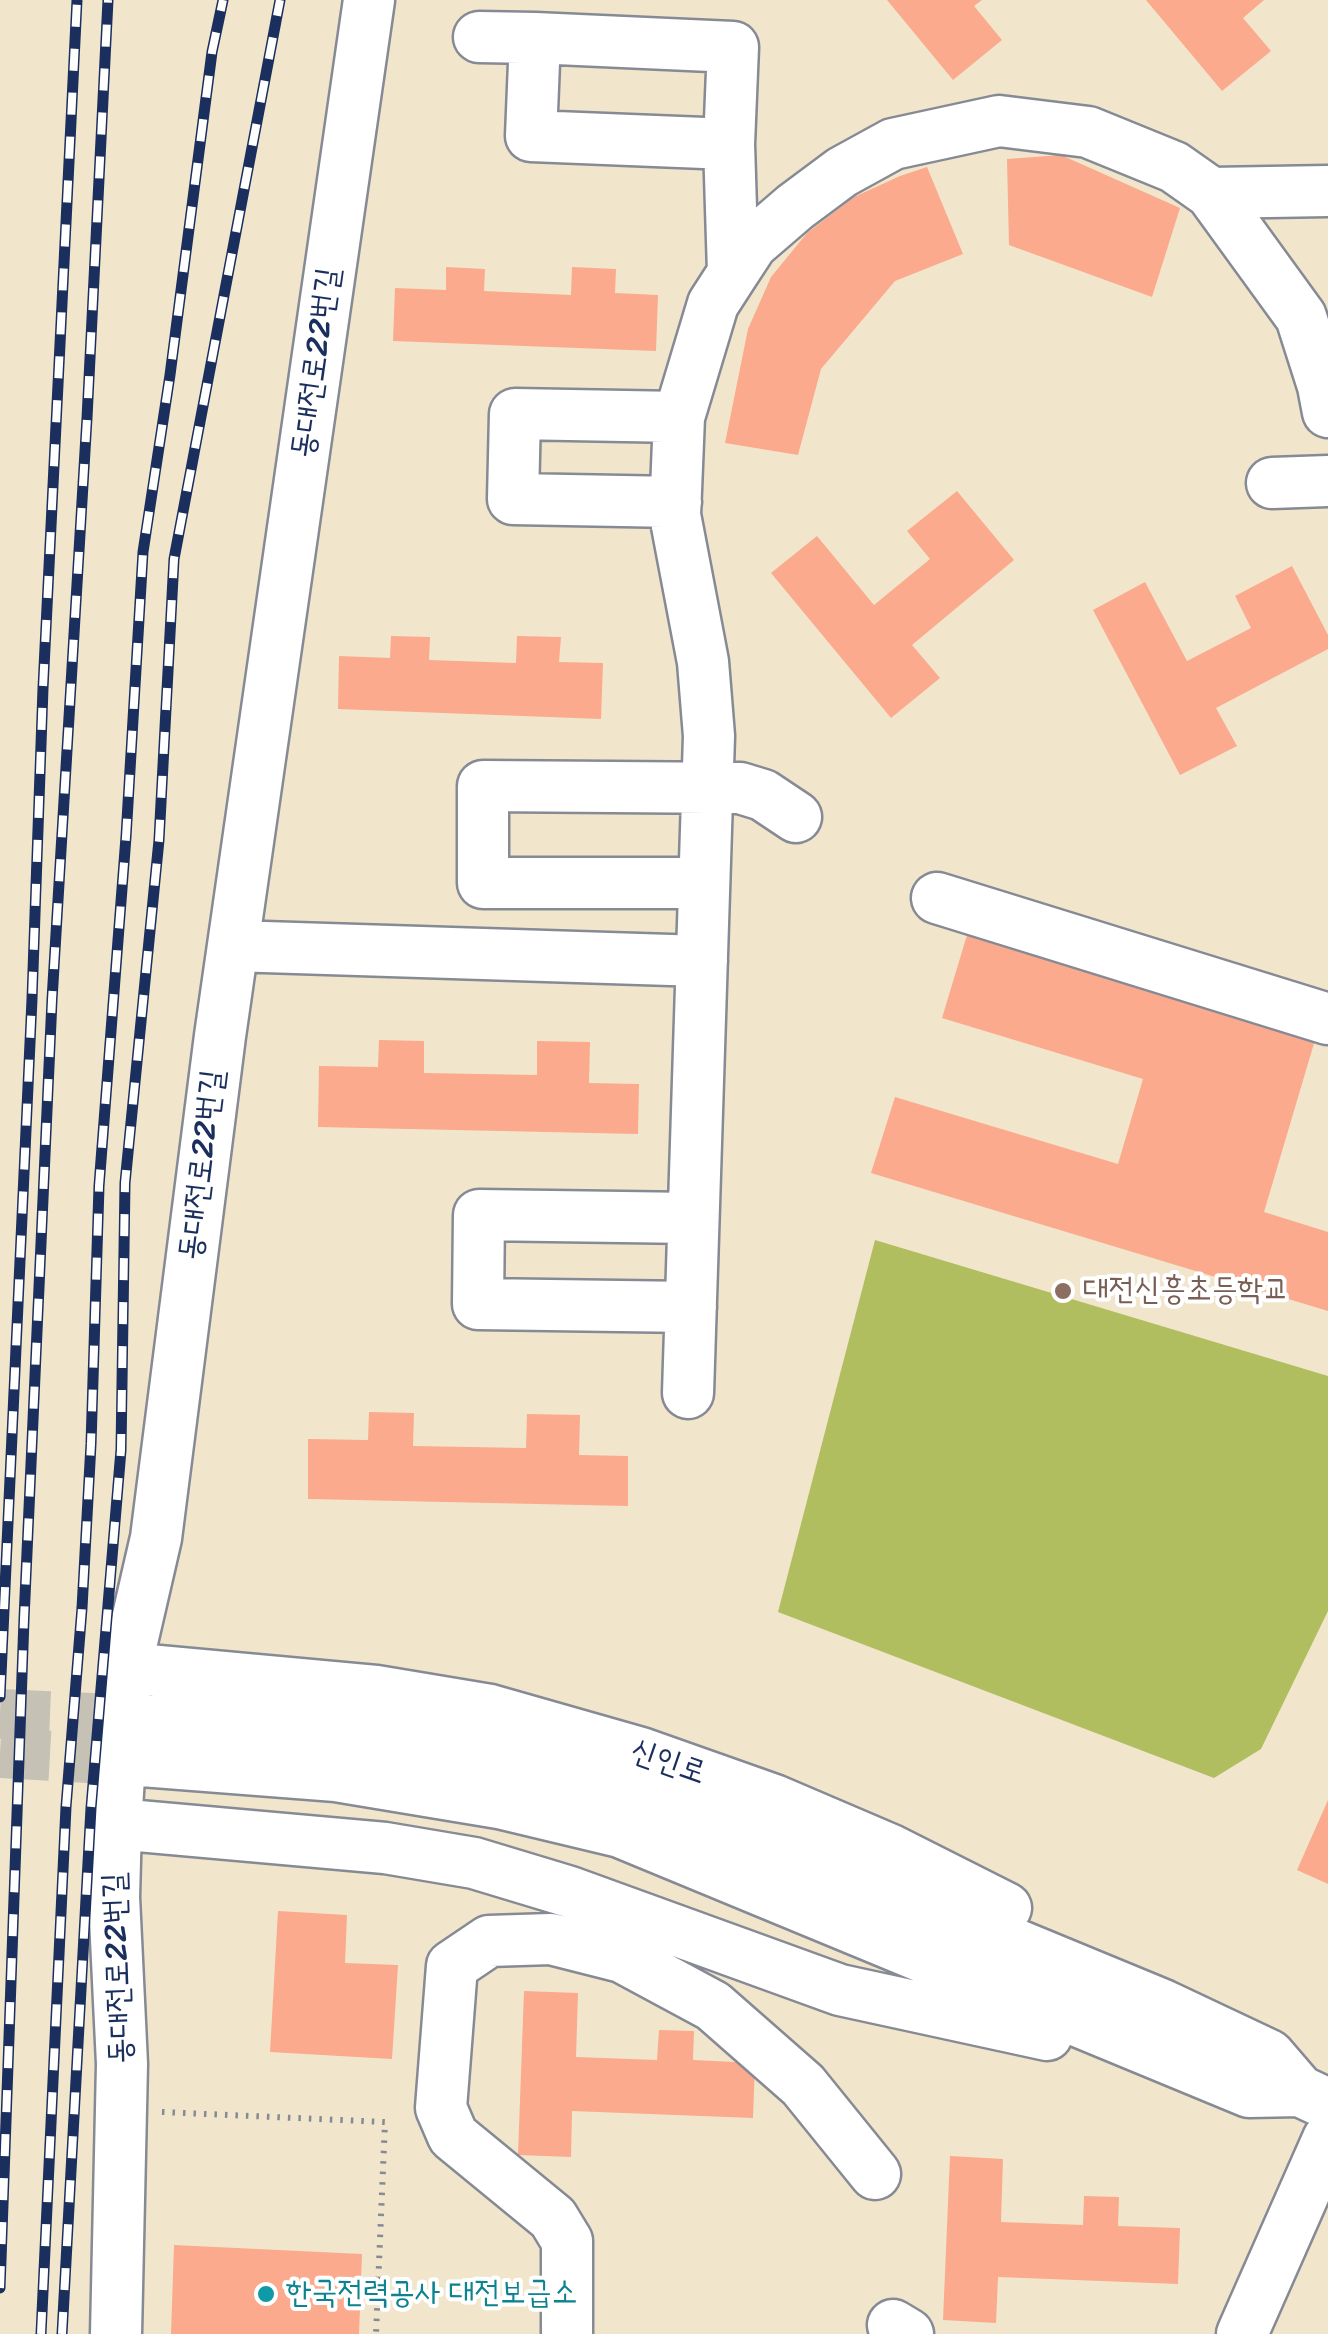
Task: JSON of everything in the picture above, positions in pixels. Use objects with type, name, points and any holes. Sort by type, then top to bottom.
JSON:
[{"type":"street","name":"동대전로22번길","points":[[116,2334],[122,2064],[114,1897],[126,1668],[156,1538],[233,946],[369,0]]},
{"type":"street","points":[[478,38],[733,47],[729,144],[733,273]]},
{"type":"street","points":[[535,38],[531,136],[729,144]]},
{"type":"street","points":[[688,1392],[709,736],[703,662],[675,514],[679,417],[713,304],[733,273],[752,244],[794,206],[842,172],[893,144],[999,121],[1088,132],[1174,167],[1210,193],[1302,317],[1328,412]]},
{"type":"street","points":[[1210,193],[1328,190]]},
{"type":"street","points":[[676,502],[513,499],[515,414],[679,417]]},
{"type":"street","points":[[1272,483],[1328,481]]},
{"type":"street","points":[[704,883],[483,883],[483,786],[740,788],[763,795],[796,817]]},
{"type":"street","points":[[937,898],[1328,1019]]},
{"type":"street","points":[[233,946],[702,962]]},
{"type":"street","points":[[691,1307],[478,1304],[479,1215],[693,1218]]},
{"type":"street","name":"신인로","points":[[126,1668],[376,1691],[490,1710],[641,1752],[774,1800],[891,1850],[1006,1908],[1108,1969],[1160,2029],[1249,2092],[1314,2098]]},
{"type":"street","name":"신인로","points":[[141,1740],[500,1803],[620,1832],[1037,2006],[1160,2029]]},
{"type":"street","name":"신인로","points":[[116,1824],[385,1848],[474,1863],[570,1892],[840,1990],[1072,2040],[1160,2029]]},
{"type":"street","points":[[567,2334],[567,2241],[553,2218],[453,2136],[441,2108],[452,1966],[489,1940],[551,1940],[622,1957],[713,2006],[803,2085],[875,2174]]},
{"type":"street","points":[[1242,2334],[1328,2139]]},
{"type":"path","points":[[121,2110],[386,2122],[376,2334]]},
{"type":"green space","points":[[875,1240],[1328,1376],[1328,1611],[1261,1749],[1214,1778],[778,1612]]},
{"type":"building","points":[[887,0],[982,0],[974,6],[1002,40],[953,80]]},
{"type":"building","points":[[1146,0],[1264,0],[1243,18],[1271,51],[1222,91]]},
{"type":"building","points":[[1061,155],[1180,208],[1152,297],[1009,245],[1007,159]]},
{"type":"building","points":[[927,167],[963,254],[895,281],[821,369],[798,455],[725,443],[748,329],[771,277],[807,233],[854,197]]},
{"type":"building","points":[[446,267],[485,269],[484,291],[571,295],[572,267],[616,269],[615,293],[658,295],[656,351],[393,341],[395,288],[446,290]]},
{"type":"building","points":[[957,491],[1014,560],[912,645],[940,678],[891,718],[771,573],[817,536],[874,605],[930,559],[907,531]]},
{"type":"building","points":[[1292,566],[1328,635],[1328,649],[1216,708],[1237,746],[1180,775],[1093,610],[1145,582],[1187,661],[1251,628],[1235,596]]},
{"type":"building","points":[[391,636],[430,637],[429,660],[516,663],[517,636],[561,637],[559,662],[603,663],[601,719],[338,709],[339,656],[390,658]]},
{"type":"building","points":[[967,935],[1315,1040],[1264,1212],[1328,1232],[1328,1311],[871,1173],[895,1097],[1118,1164],[1143,1079],[942,1018]]},
{"type":"building","points":[[379,1040],[424,1041],[424,1073],[537,1075],[537,1041],[590,1042],[589,1083],[639,1084],[638,1134],[318,1127],[319,1066],[378,1067]]},
{"type":"building","points":[[369,1412],[414,1413],[413,1446],[526,1448],[527,1414],[580,1415],[579,1455],[628,1456],[628,1506],[308,1499],[308,1439],[368,1440]]},
{"type":"building","points":[[1328,1800],[1328,1884],[1297,1870]]},
{"type":"building","points":[[278,1911],[347,1915],[345,1963],[398,1965],[392,2059],[270,2052]]},
{"type":"building","points":[[524,1991],[578,1993],[576,2057],[657,2060],[659,2030],[694,2031],[693,2060],[755,2063],[753,2118],[572,2111],[571,2157],[518,2155]]},
{"type":"building","points":[[950,2156],[1003,2159],[1001,2222],[1083,2225],[1084,2196],[1119,2197],[1118,2226],[1180,2228],[1178,2284],[998,2277],[996,2323],[943,2320]]},
{"type":"building","name":"한국전력공사 대전보급소","points":[[174,2245],[362,2254],[359,2334],[171,2334]]},
{"type":"tunnel","points":[[0,1714],[139,1720]]},
{"type":"tunnel","points":[[0,1753],[142,1761]]},
{"type":"railway","points":[[0,1697],[77,0]]},
{"type":"railway","points":[[0,2288],[24,1619],[52,1000],[108,0]]},
{"type":"railway","points":[[41,2334],[66,1807],[91,1444],[99,1186],[143,552],[212,52],[223,0]]},
{"type":"railway","points":[[62,2334],[91,1808],[121,1450],[125,1183],[159,840],[174,559],[280,0]]},
{"type":"place","name":"대전신흥초등학교","points":[[1063,1291]]},
{"type":"place","name":"한국전력공사 대전보급소","points":[[266,2294]]}]
